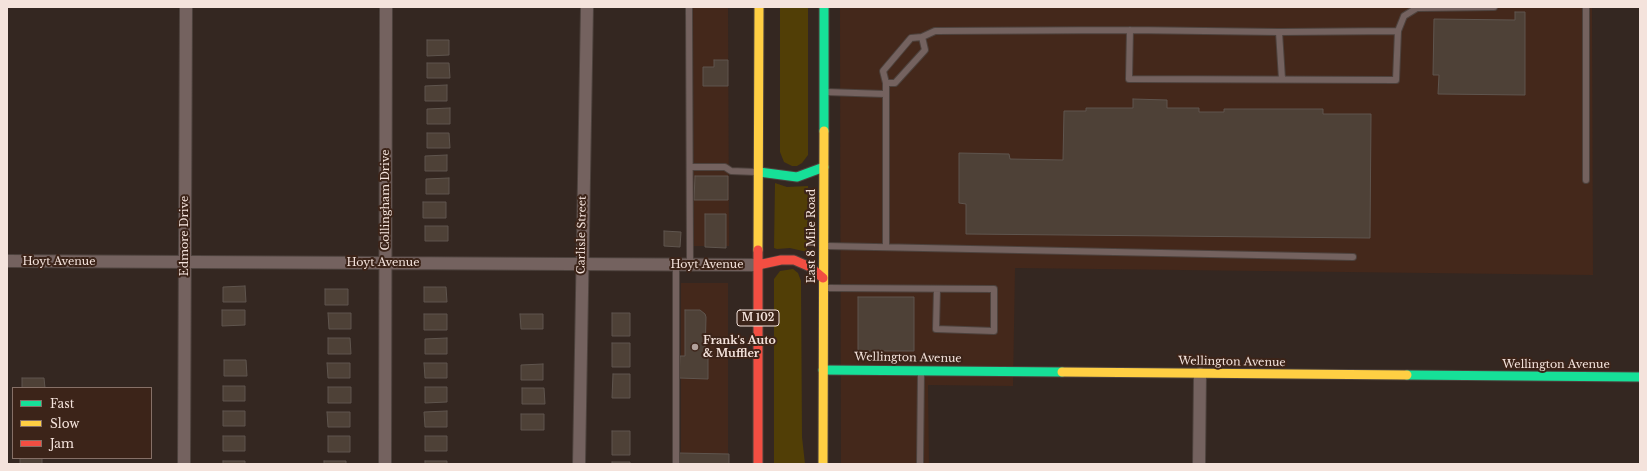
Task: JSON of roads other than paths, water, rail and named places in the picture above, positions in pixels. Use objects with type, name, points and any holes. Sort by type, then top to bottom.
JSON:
[{"type":"main road","name":"M 102","points":[[758,464],[759,7]]},
{"type":"main road","name":"East 8 Mile Road","points":[[824,7],[824,464]]},
{"type":"main road","points":[[759,172],[797,177],[824,167]]},
{"type":"main road","points":[[758,265],[781,260],[794,260],[810,267],[823,283]]},
{"type":"main road","name":"Wellington Avenue","points":[[823,370],[1640,377]]},
{"type":"street","name":"Edmore Drive","points":[[184,464],[186,7]]},
{"type":"street","name":"Collingham Drive","points":[[385,464],[386,7]]},
{"type":"street","name":"Carlisle Street","points":[[579,464],[586,7]]},
{"type":"street","name":"Hoyt Avenue","points":[[7,261],[758,265]]},
{"type":"street","points":[[1200,374],[1200,464]]},
{"type":"lane","points":[[689,7],[690,265]]},
{"type":"lane","points":[[1130,30],[1129,79],[1396,80],[1398,30],[1404,16],[1417,8],[1494,7]]},
{"type":"lane","points":[[1586,7],[1586,180]]},
{"type":"lane","points":[[886,247],[886,83],[883,71],[894,56],[911,38],[922,37],[935,31],[1130,30],[1279,32],[1398,30]]},
{"type":"lane","points":[[1279,32],[1282,79]]},
{"type":"lane","points":[[886,83],[895,83],[925,50],[922,37]]},
{"type":"lane","points":[[824,92],[885,94]]},
{"type":"lane","points":[[690,167],[725,167],[731,171],[759,172]]},
{"type":"lane","points":[[824,246],[1353,257]]},
{"type":"lane","points":[[676,265],[676,464]]},
{"type":"lane","points":[[823,283],[937,289],[994,289],[994,331],[936,329],[937,289]]},
{"type":"lane","points":[[920,464],[921,370]]},
{"type":"place","name":"Frank's Auto & Muffler","points":[[695,347]]}]
